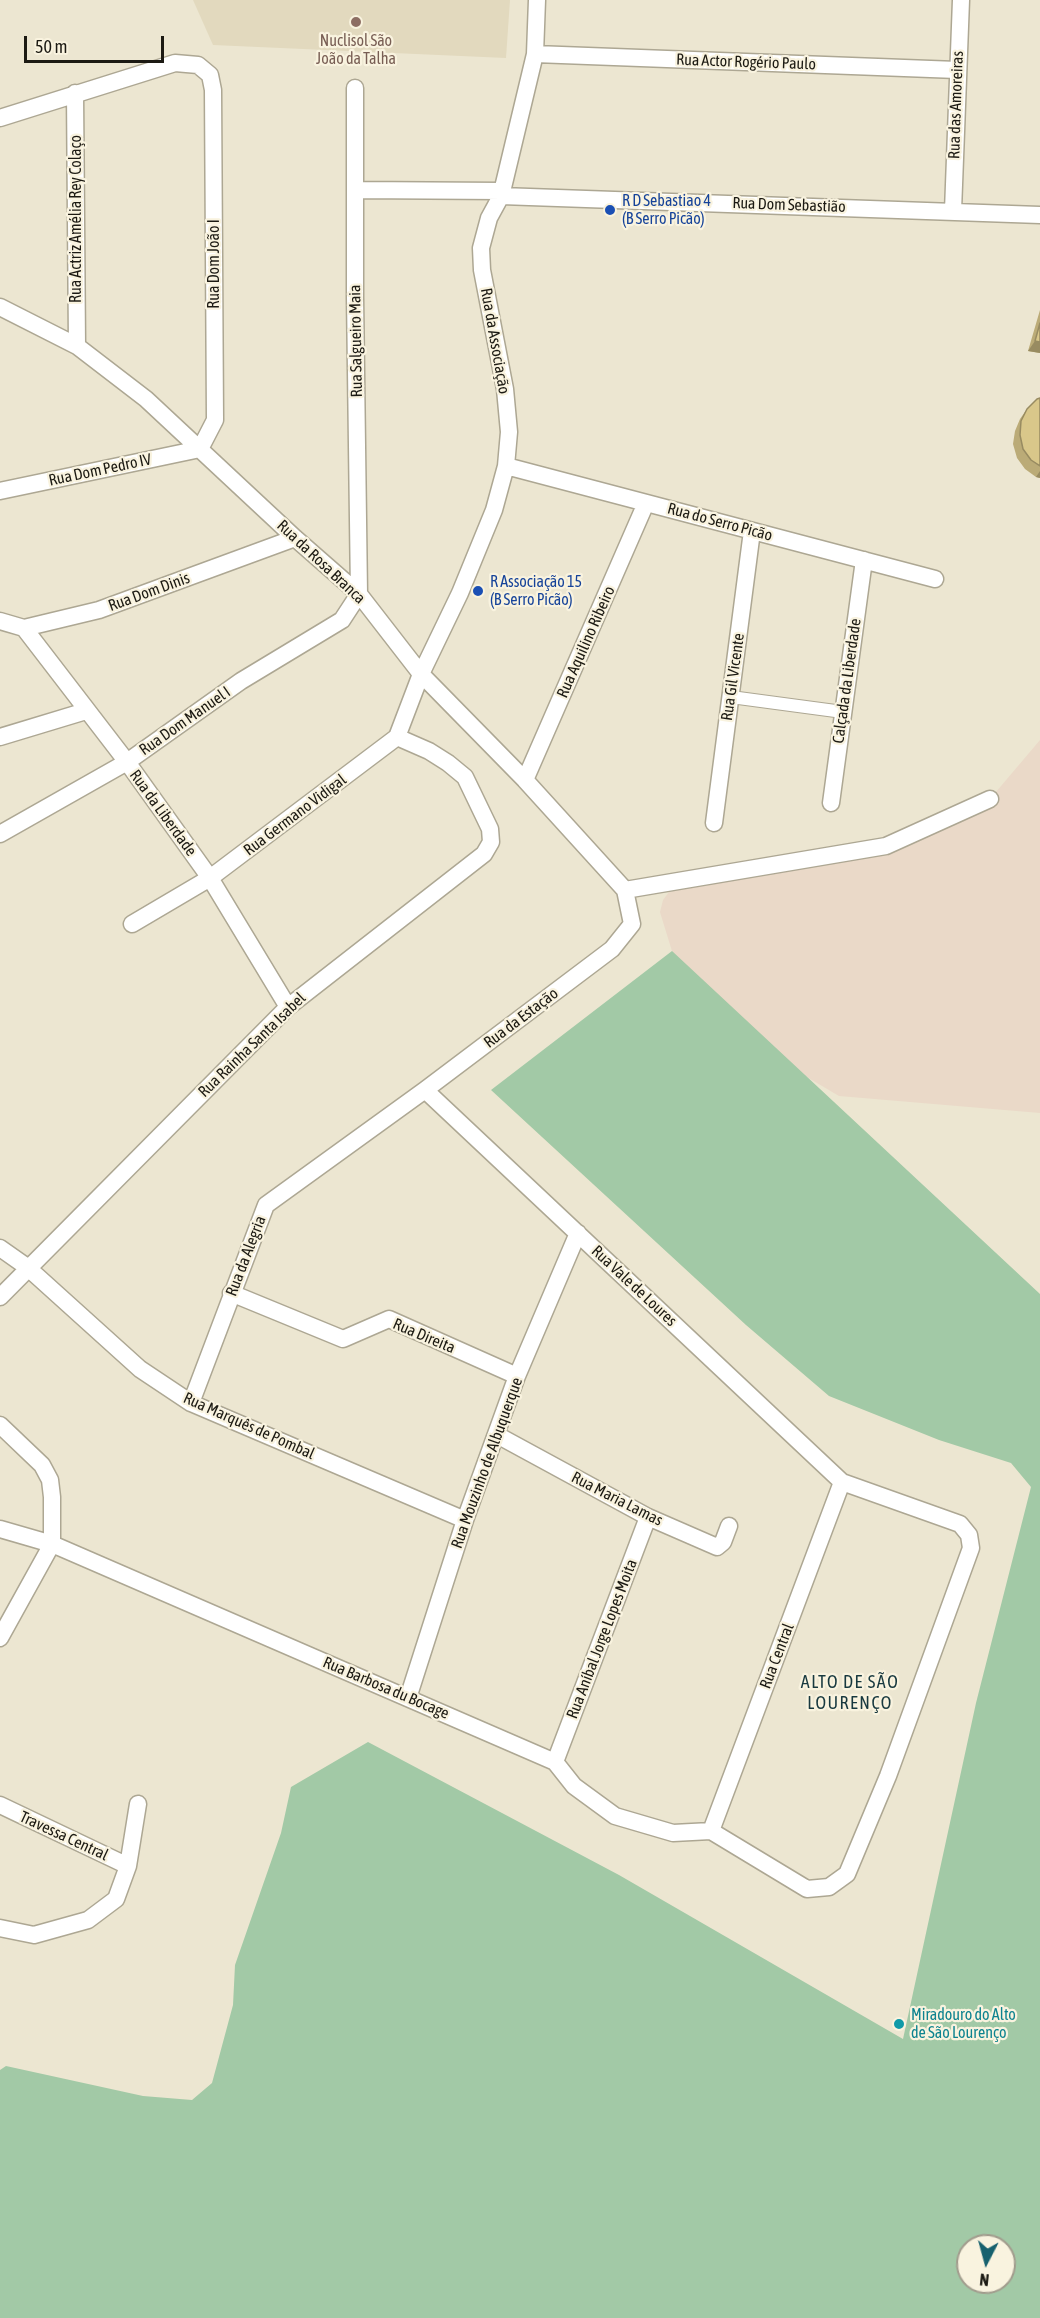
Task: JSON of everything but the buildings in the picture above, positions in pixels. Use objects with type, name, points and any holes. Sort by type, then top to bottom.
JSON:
[{"type":"street","name":"Rua da Associação","points":[[421,674],[477,552],[494,510],[506,466],[509,432],[505,389],[482,270],[481,248],[489,218],[502,193],[535,54],[537,0]]},
{"type":"street","name":"Rua das Amoreiras","points":[[953,211],[961,0]]},
{"type":"street","name":"Rua Actor Rogério Paulo","points":[[535,54],[957,70]]},
{"type":"street","name":"Rua Dom João I","points":[[75,93],[175,63],[198,64],[210,75],[213,90],[215,420],[200,449]]},
{"type":"street","name":"Rua Salgueiro Maia","points":[[355,88],[359,594]]},
{"type":"street","points":[[0,118],[75,93]]},
{"type":"street","name":"Rua Actriz Amélia Rey Colaço","points":[[75,93],[76,346]]},
{"type":"street","name":"Rua Dom Sebastião","points":[[355,190],[502,193],[1040,215]]},
{"type":"street","name":"Rua da Rosa Branca","points":[[0,307],[76,346],[146,399],[295,538],[359,594],[421,674],[525,780],[625,890]]},
{"type":"street","name":"Rua Dom Pedro IV","points":[[0,491],[200,449]]},
{"type":"street","name":"Rua do Serro Picão","points":[[506,466],[935,579]]},
{"type":"street","name":"Rua Aquilino Ribeiro","points":[[525,780],[646,503]]},
{"type":"street","name":"Rua Gil Vicente","points":[[714,823],[752,531]]},
{"type":"street","name":"Rua Dom Dinis","points":[[0,621],[24,628],[99,610],[295,538]]},
{"type":"street","name":"Calçada da Liberdade","points":[[831,802],[864,560]]},
{"type":"street","name":"Rua Dom Manuel I","points":[[0,834],[127,762],[241,681],[342,620],[359,594]]},
{"type":"street","name":"Rua da Liberdade","points":[[24,628],[127,762],[210,878],[288,1006]]},
{"type":"street","points":[[397,737],[421,674]]},
{"type":"street","points":[[730,697],[843,712]]},
{"type":"street","points":[[0,736],[86,711]]},
{"type":"street","name":"Rua Germano Vidigal","points":[[132,924],[210,878],[397,737]]},
{"type":"street","name":"Rua Rainha Santa Isabel","points":[[0,1297],[27,1267],[288,1006],[484,854],[491,842],[490,829],[465,777],[429,751],[397,737]]},
{"type":"street","points":[[625,890],[886,846],[990,799]]},
{"type":"street","name":"Rua da Estação","points":[[377,1125],[612,949],[632,924],[625,890]]},
{"type":"street","name":"Rua Vale de Loures","points":[[425,1090],[842,1482]]},
{"type":"street","name":"Rua da Alegria","points":[[191,1403],[266,1204],[377,1125]]},
{"type":"street","name":"Rua Mouzinho de Albuquerque","points":[[408,1698],[465,1520],[518,1376],[578,1233]]},
{"type":"street","name":"Rua Marquês de Pombal","points":[[0,1248],[27,1267],[140,1369],[191,1403],[465,1520]]},
{"type":"street","name":"Rua Direita","points":[[231,1293],[343,1339],[389,1319],[518,1376]]},
{"type":"street","points":[[0,1425],[42,1465],[50,1480],[52,1497],[52,1544],[0,1638]]},
{"type":"street","name":"Rua Maria Lamas","points":[[497,1435],[648,1517],[717,1547],[723,1542],[729,1526]]},
{"type":"street","points":[[711,1831],[807,1889],[829,1887],[847,1874],[888,1776],[971,1548],[969,1535],[960,1524],[842,1482]]},
{"type":"street","name":"Rua Central","points":[[711,1831],[842,1482]]},
{"type":"street","name":"Rua Aníbal Jorge Lopes Moita","points":[[555,1762],[648,1517]]},
{"type":"street","name":"Rua Barbosa du Bocage","points":[[0,1529],[52,1544],[555,1762],[574,1786],[615,1816],[673,1833],[711,1831]]},
{"type":"street","points":[[0,1928],[34,1935],[88,1920],[116,1899],[128,1866],[138,1804]]},
{"type":"street","name":"Travessa Central","points":[[0,1805],[128,1866]]},
{"type":"shaded area","name":"Nuclisol São João da Talha","points":[[193,0],[510,0],[506,58],[213,45]]},
{"type":"shaded area","points":[[1040,740],[1040,1113],[839,1096],[700,1014],[672,951],[660,912],[663,900],[669,892],[728,873],[886,846],[990,799]]},
{"type":"green space","points":[[672,951],[1040,1294],[1040,2318],[0,2318],[0,2070],[6,2066],[143,2096],[192,2100],[212,2083],[233,2005],[235,1965],[281,1833],[291,1787],[368,1742],[619,1875],[903,2039],[976,1703],[1031,1487],[1011,1463],[939,1440],[829,1396],[746,1325],[491,1090]]},
{"type":"place","name":"Nuclisol São João da Talha","points":[[356,22]]},
{"type":"place","name":"R D Sebastiao 4 (B Serro Picão)","points":[[610,210]]},
{"type":"place","name":"R Associação 15 (B Serro Picão)","points":[[478,591]]},
{"type":"place","name":"Miradouro do Alto de São Lourenço","points":[[899,2024]]},
{"type":"district","name":"ALTO DE SÃO LOURENÇO","points":[[850,1692]]}]
